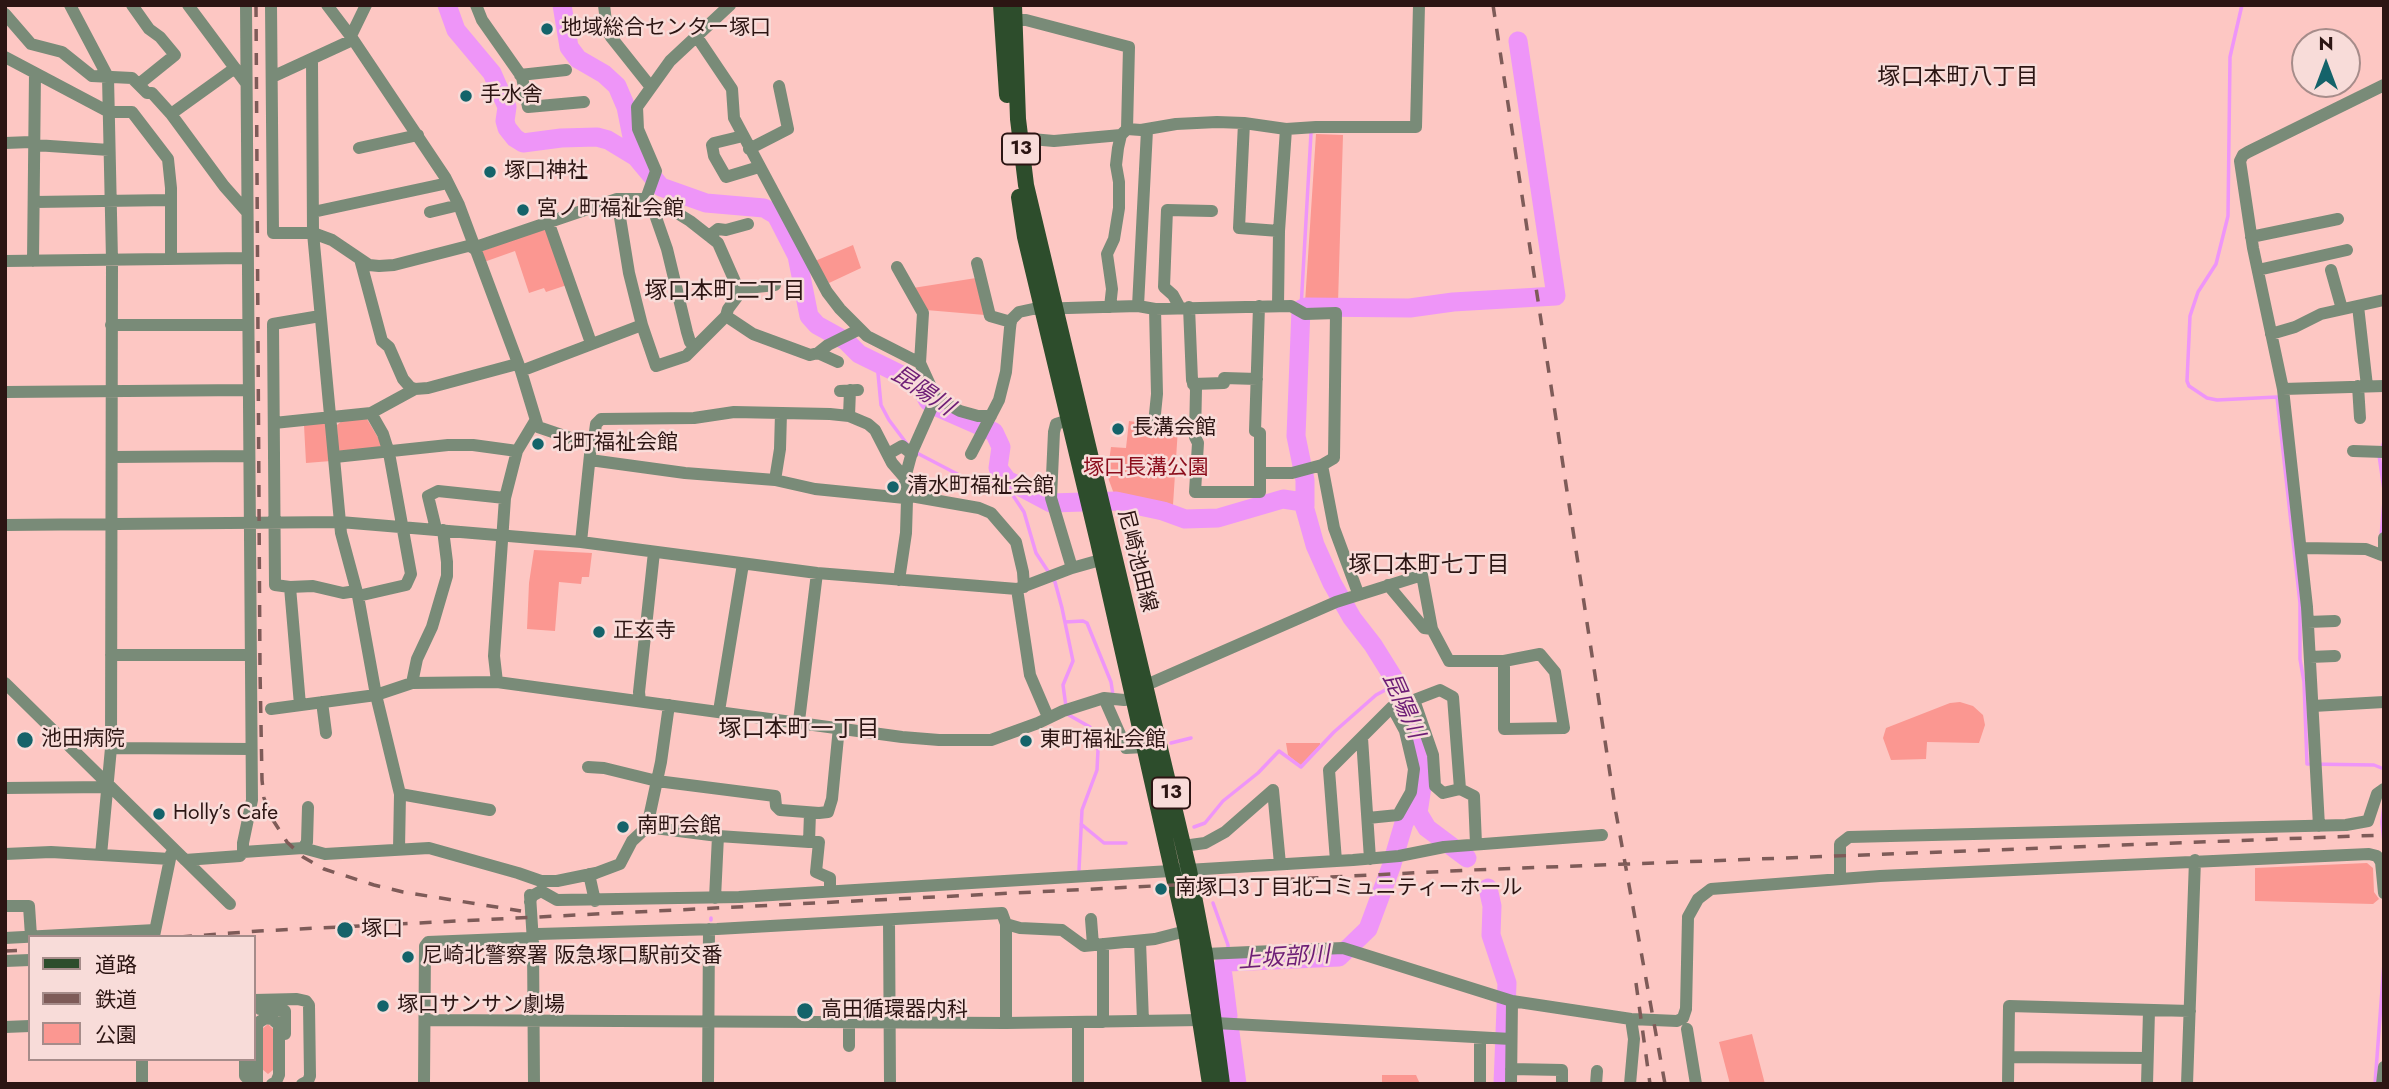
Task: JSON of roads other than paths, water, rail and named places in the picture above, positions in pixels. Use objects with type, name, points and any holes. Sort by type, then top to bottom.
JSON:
[{"type":"main road","name":"尼崎池田線","points":[[1001,5],[1012,155],[1025,237],[1048,309],[1109,558],[1122,696],[1183,846],[1181,870],[1186,931],[1222,1084]]},
{"type":"main road","name":"尼崎池田線","points":[[1014,13],[1020,138],[1026,185],[1069,420],[1094,500]]},
{"type":"main road","name":"尼崎池田線","points":[[1122,696],[1144,747],[1181,870],[1211,954],[1208,1022],[1210,1084]]},
{"type":"street","points":[[70,5],[108,77],[112,260],[111,748],[101,855]]},
{"type":"street","points":[[132,5],[149,29],[160,37],[175,55],[139,84]]},
{"type":"street","points":[[188,5],[246,83]]},
{"type":"street","points":[[243,852],[252,800],[247,5]]},
{"type":"street","points":[[271,5],[274,233],[313,233],[332,240],[369,265],[386,267],[473,246],[617,199],[649,198],[677,213],[718,243],[740,293]]},
{"type":"street","points":[[327,5],[418,135],[459,205],[538,427],[591,445]]},
{"type":"street","points":[[272,77],[348,42],[366,5]]},
{"type":"street","points":[[475,5],[482,20],[520,75],[528,107],[584,102]]},
{"type":"street","points":[[604,5],[607,30],[650,86]]},
{"type":"street","points":[[695,347],[690,342],[667,249],[649,198],[656,174],[638,129],[636,114],[637,107],[650,86],[670,61],[730,5]]},
{"type":"street","points":[[1020,138],[1054,141],[1176,124],[1244,123],[1286,129],[1416,127],[1419,5]]},
{"type":"street","points":[[1014,13],[1026,20],[1129,47],[1124,132],[1116,165],[1120,191],[1118,215],[1114,239],[1107,254],[1112,289],[1110,307]]},
{"type":"street","points":[[5,14],[31,44],[62,52],[88,73],[102,78],[127,77],[139,84],[146,93],[152,93],[247,212]]},
{"type":"street","points":[[697,37],[732,89],[734,118],[827,292],[867,336],[920,363]]},
{"type":"street","points":[[5,57],[109,112],[132,112],[168,159],[171,259]]},
{"type":"street","points":[[312,60],[313,233],[341,533],[357,594],[376,695],[400,794],[399,849]]},
{"type":"street","points":[[171,114],[235,68]]},
{"type":"street","points":[[520,75],[566,70]]},
{"type":"street","points":[[33,261],[35,73]]},
{"type":"street","points":[[2319,826],[2308,622],[2283,389],[2251,237],[2240,164],[2243,155],[2384,85]]},
{"type":"street","points":[[749,149],[788,129],[779,86]]},
{"type":"street","points":[[1244,123],[1239,228],[1279,231]]},
{"type":"street","points":[[1279,306],[1279,231],[1286,129]]},
{"type":"street","points":[[1138,306],[1147,130]]},
{"type":"street","points":[[359,148],[418,135]]},
{"type":"street","points":[[743,136],[714,143],[714,156],[726,177],[759,167]]},
{"type":"street","points":[[5,143],[31,142],[35,145],[109,150]]},
{"type":"street","points":[[313,212],[447,183]]},
{"type":"street","points":[[617,199],[623,250],[642,325],[656,366],[686,356],[726,316],[727,309],[747,288],[775,285]]},
{"type":"street","points":[[35,202],[170,200]]},
{"type":"street","points":[[430,212],[459,205]]},
{"type":"street","points":[[1212,211],[1167,210],[1164,287],[1185,307],[1193,384],[1196,389],[1195,437],[1198,443],[1195,492],[1260,492],[1260,433],[1255,431],[1259,306]]},
{"type":"street","points":[[2251,237],[2338,219]]},
{"type":"street","points":[[548,221],[591,343]]},
{"type":"street","points":[[709,236],[718,229],[726,230],[748,224]]},
{"type":"street","points":[[2258,270],[2322,265],[2347,250]]},
{"type":"street","points":[[5,261],[247,258]]},
{"type":"street","points":[[360,259],[382,341],[389,347],[403,379],[415,389]]},
{"type":"street","points":[[977,263],[990,316],[1011,322]]},
{"type":"street","points":[[2322,265],[2342,309]]},
{"type":"street","points":[[897,267],[923,313],[920,363],[934,402],[905,478],[906,533],[899,580]]},
{"type":"street","points":[[2271,334],[2295,327],[2321,314],[2384,300]]},
{"type":"street","points":[[971,454],[1004,384],[1011,322],[1019,312],[1138,306],[1155,309],[1291,306],[1301,312],[1336,313],[1334,458],[1322,465],[1292,473],[1261,472]]},
{"type":"street","points":[[2358,306],[2363,386],[2360,418]]},
{"type":"street","points":[[1154,424],[1157,394],[1155,309]]},
{"type":"street","points":[[320,316],[273,324],[275,584],[290,587],[313,586],[357,594],[406,585],[409,580],[411,569],[389,453],[372,413]]},
{"type":"street","points":[[726,316],[752,334],[810,355],[860,330]]},
{"type":"street","points":[[111,325],[248,325]]},
{"type":"street","points":[[274,423],[372,413],[415,389],[519,368],[642,325]]},
{"type":"street","points":[[818,353],[838,362]]},
{"type":"street","points":[[1193,384],[1224,383],[1224,378],[1257,379]]},
{"type":"street","points":[[2283,389],[2384,386]]},
{"type":"street","points":[[5,392],[248,390]]},
{"type":"street","points":[[849,390],[849,416]]},
{"type":"street","points":[[934,402],[978,416],[987,423]]},
{"type":"street","points":[[581,542],[591,445],[596,424],[601,419],[694,418],[734,412],[849,416],[871,426],[882,440],[892,463],[905,478]]},
{"type":"street","points":[[775,480],[780,449],[781,413]]},
{"type":"street","points":[[1069,420],[1056,424],[1054,432],[1052,502],[1072,568]]},
{"type":"street","points":[[497,682],[494,656],[505,498],[517,451],[535,421]]},
{"type":"street","points":[[335,457],[448,445],[473,445],[517,451]]},
{"type":"street","points":[[888,454],[902,446],[913,452]]},
{"type":"street","points":[[2353,451],[2381,452]]},
{"type":"street","points":[[112,457],[248,456]]},
{"type":"street","points":[[590,460],[685,473],[775,480],[815,489],[925,497],[991,513],[1016,542],[1023,572],[1021,588],[1030,675],[1048,717]]},
{"type":"street","points":[[1322,465],[1347,598]]},
{"type":"street","points":[[412,683],[417,659],[432,627],[447,576],[440,529],[428,496],[438,491],[505,498]]},
{"type":"street","points":[[5,525],[340,523],[440,529],[581,542],[817,573],[1021,588],[1072,568],[1109,558]]},
{"type":"street","points":[[2301,548],[2366,549],[2384,555],[2384,538]]},
{"type":"street","points":[[640,701],[654,552]]},
{"type":"street","points":[[719,711],[743,565]]},
{"type":"street","points":[[799,722],[817,573]]},
{"type":"street","points":[[271,709],[376,695],[412,683],[497,682],[919,739],[991,740],[1066,710],[1122,696],[1347,598],[1422,575],[1432,629],[1449,661],[1504,662],[1540,654],[1555,672],[1564,728],[1504,729],[1504,662]]},
{"type":"street","points":[[1388,585],[1424,628],[1432,629]]},
{"type":"street","points":[[290,587],[300,705]]},
{"type":"street","points":[[2308,622],[2335,621]]},
{"type":"street","points":[[111,655],[250,655]]},
{"type":"street","points":[[2310,657],[2335,656]]},
{"type":"street","points":[[5,683],[109,786],[171,853],[185,860],[230,904]]},
{"type":"street","points":[[1460,789],[1453,697],[1440,690],[1414,699],[1433,755],[1435,786],[1443,793],[1460,789],[1474,796],[1470,845]]},
{"type":"street","points":[[1122,696],[1126,748],[1144,747]]},
{"type":"street","points":[[322,702],[326,733]]},
{"type":"street","points":[[2313,706],[2384,702]]},
{"type":"street","points":[[185,860],[303,848],[325,854],[429,848],[541,881],[557,881],[589,874],[620,864],[632,841],[647,827],[669,705]]},
{"type":"street","points":[[1336,861],[1329,770],[1392,707],[1405,731],[1414,769],[1411,792],[1398,815],[1368,818]]},
{"type":"street","points":[[588,767],[604,768],[657,781],[775,796],[776,806],[780,810],[828,812],[832,799],[839,727]]},
{"type":"street","points":[[1362,738],[1368,818],[1377,858]]},
{"type":"street","points":[[111,748],[251,749]]},
{"type":"street","points":[[5,788],[109,786]]},
{"type":"street","points":[[1840,878],[1840,844],[1849,837],[2319,826],[2368,821],[2377,794],[2384,789]]},
{"type":"street","points":[[1183,846],[1205,843],[1225,832],[1273,790],[1280,864]]},
{"type":"street","points":[[400,794],[490,810]]},
{"type":"street","points":[[303,848],[307,842],[308,807]]},
{"type":"street","points":[[809,842],[810,813]]},
{"type":"street","points":[[647,827],[718,836],[819,842],[816,872],[830,878],[830,891]]},
{"type":"street","points":[[530,902],[534,894],[541,891],[557,900],[715,898],[1336,861],[1399,856],[1470,845],[1602,835]]},
{"type":"street","points":[[715,898],[718,836]]},
{"type":"street","points":[[5,854],[171,853]]},
{"type":"street","points":[[72,935],[155,933],[171,853]]},
{"type":"street","points":[[1211,954],[1347,950],[1507,1000],[1631,1018],[1676,1021],[1683,1018],[1686,1009],[1690,910],[1702,895],[1717,888],[1840,878],[2369,854],[2377,856],[2381,862],[2383,889]]},
{"type":"street","points":[[2188,1084],[2195,860]]},
{"type":"street","points":[[589,874],[595,901]]},
{"type":"street","points":[[530,877],[534,1084]]},
{"type":"street","points":[[557,881],[553,889],[557,900]]},
{"type":"street","points":[[5,906],[29,906],[31,935]]},
{"type":"street","points":[[424,1084],[425,946],[428,942],[533,937],[538,934],[713,929],[1002,913],[1006,924],[1006,1023]]},
{"type":"street","points":[[1091,919],[1098,945],[1103,1022]]},
{"type":"street","points":[[889,920],[890,1084]]},
{"type":"street","points":[[1006,924],[1020,928],[1062,930],[1084,946],[1140,941],[1186,931]]},
{"type":"street","points":[[708,1084],[713,929]]},
{"type":"street","points":[[5,938],[28,936]]},
{"type":"street","points":[[1140,941],[1143,1021]]},
{"type":"street","points":[[5,961],[28,960]]},
{"type":"street","points":[[257,1005],[298,999],[309,1005],[310,1076],[302,1084]]},
{"type":"street","points":[[1507,1000],[1506,1039],[1511,1084]]},
{"type":"street","points":[[257,1005],[285,1012],[286,1070]]},
{"type":"street","points":[[2008,1084],[2009,1006],[2190,1011]]},
{"type":"street","points":[[2147,1084],[2148,1011]]},
{"type":"street","points":[[1630,1084],[1634,1039],[1631,1018]]},
{"type":"street","points":[[256,1055],[259,1021],[272,1019],[279,1026],[279,1075],[272,1084]]},
{"type":"street","points":[[425,1020],[1208,1022],[1506,1039]]},
{"type":"street","points":[[849,1021],[849,1046]]},
{"type":"street","points":[[1078,1023],[1078,1084]]},
{"type":"street","points":[[5,1027],[28,1026]]},
{"type":"street","points":[[1687,1029],[1696,1084]]},
{"type":"street","points":[[1480,1038],[1480,1084]]},
{"type":"street","points":[[2009,1057],[2147,1058]]},
{"type":"street","points":[[142,1061],[142,1084]]},
{"type":"street","points":[[245,1061],[245,1076],[255,1084]]},
{"type":"street","points":[[255,1084],[256,1061]]},
{"type":"street","points":[[2382,1084],[2384,1067]]},
{"type":"street","points":[[1511,1069],[1562,1070],[1562,1084]]},
{"type":"waterway","name":"昆陽川","points":[[447,5],[456,30],[492,73],[507,107],[507,128],[515,138],[523,143],[561,138],[597,137],[608,140],[636,157],[661,187],[706,203],[764,208],[776,215],[797,256],[809,316],[817,325],[846,341],[859,354],[918,383],[928,401],[937,407],[994,432],[1001,447],[998,468],[1007,480],[1051,503],[1116,501],[1163,511],[1185,519],[1218,518],[1283,499],[1303,502],[1315,545],[1332,583],[1352,618],[1393,677],[1421,749],[1423,780],[1418,813],[1427,828],[1467,858]]},
{"type":"waterway","points":[[562,5],[569,47],[578,59],[604,74],[617,86],[626,107],[636,157]]},
{"type":"waterway","points":[[2242,5],[2230,57],[2228,216],[2216,264],[2198,292],[2190,316],[2187,381],[2189,386],[2207,398],[2217,400],[2277,397],[2300,603],[2300,659],[2304,682],[2307,764],[2374,765],[2384,769]]},
{"type":"waterway","points":[[1305,506],[1305,480],[1296,436],[1301,309],[1410,308],[1453,302],[1556,296],[1518,41]]},
{"type":"waterway","points":[[1301,308],[1311,133]]},
{"type":"waterway","points":[[877,363],[881,405],[907,444]]},
{"type":"waterway","points":[[2384,442],[2379,455],[2384,490]]},
{"type":"waterway","points":[[915,452],[963,477],[1002,485],[1012,494],[1024,512],[1036,553],[1055,582],[1073,661],[1063,685],[1067,714],[1090,727],[1098,750],[1097,770],[1082,810],[1079,870]]},
{"type":"waterway","points":[[2381,537],[2384,501]]},
{"type":"waterway","points":[[1065,622],[1087,623],[1111,682],[1113,695]]},
{"type":"waterway","points":[[1194,827],[1205,823],[1223,801],[1258,773],[1279,751],[1301,767],[1334,732],[1376,695],[1389,688]]},
{"type":"waterway","points":[[1171,743],[1191,738]]},
{"type":"waterway","name":"上坂部川","points":[[1228,1016],[1222,968],[1224,964],[1339,957],[1368,929],[1404,823],[1418,798]]},
{"type":"waterway","points":[[2384,805],[2384,843]]},
{"type":"waterway","points":[[1081,824],[1104,843],[1126,843]]},
{"type":"waterway","name":"昆陽川","points":[[1488,888],[1492,906],[1491,935],[1507,983],[1503,1084]]},
{"type":"waterway","points":[[1213,903],[1228,945],[1228,962]]},
{"type":"waterway","points":[[2375,1084],[2384,963]]},
{"type":"waterway","name":"上坂部川","points":[[1230,1032],[1237,1084]]},
{"type":"railway","points":[[256,5],[260,670],[264,798],[271,817],[287,842],[303,857],[324,869],[403,892],[521,911]]},
{"type":"railway","points":[[1493,5],[1616,813],[1665,1084]]},
{"type":"railway","points":[[206,935],[1471,870],[2384,835]]},
{"type":"railway","points":[[5,951],[28,950]]},
{"type":"railway","points":[[1636,983],[1650,1084]]},
{"type":"place","name":"地域総合センター塚口","points":[[547,29]]},
{"type":"place","name":"手水舎","points":[[466,96]]},
{"type":"place","name":"塚口神社","points":[[490,172]]},
{"type":"place","name":"宮ノ町福祉会館","points":[[523,210]]},
{"type":"place","name":"長溝会館","points":[[1118,429]]},
{"type":"place","name":"北町福祉会館","points":[[538,444]]},
{"type":"place","name":"清水町福祉会館","points":[[893,487]]},
{"type":"place","name":"正玄寺","points":[[599,632]]},
{"type":"place","name":"池田病院","points":[[25,740]]},
{"type":"place","name":"東町福祉会館","points":[[1026,741]]},
{"type":"place","name":"Holly’s Cafe","points":[[159,814]]},
{"type":"place","name":"南町会館","points":[[623,827]]},
{"type":"place","name":"南塚口3丁目北コミュニティーホール","points":[[1161,889]]},
{"type":"place","name":"塚口","points":[[345,930]]},
{"type":"place","name":"尼崎北警察署 阪急塚口駅前交番","points":[[408,957]]},
{"type":"place","name":"塚口サンサン劇場","points":[[383,1006]]},
{"type":"place","name":"高田循環器内科","points":[[805,1011]]},
{"type":"district","name":"塚口本町八丁目","points":[[1958,78]]},
{"type":"district","name":"塚口本町二丁目","points":[[725,292]]},
{"type":"district","name":"塚口本町七丁目","points":[[1429,566]]},
{"type":"district","name":"塚口本町一丁目","points":[[799,730]]},
{"type":"park label","name":"塚口長溝公園","points":[[1146,469]]}]
